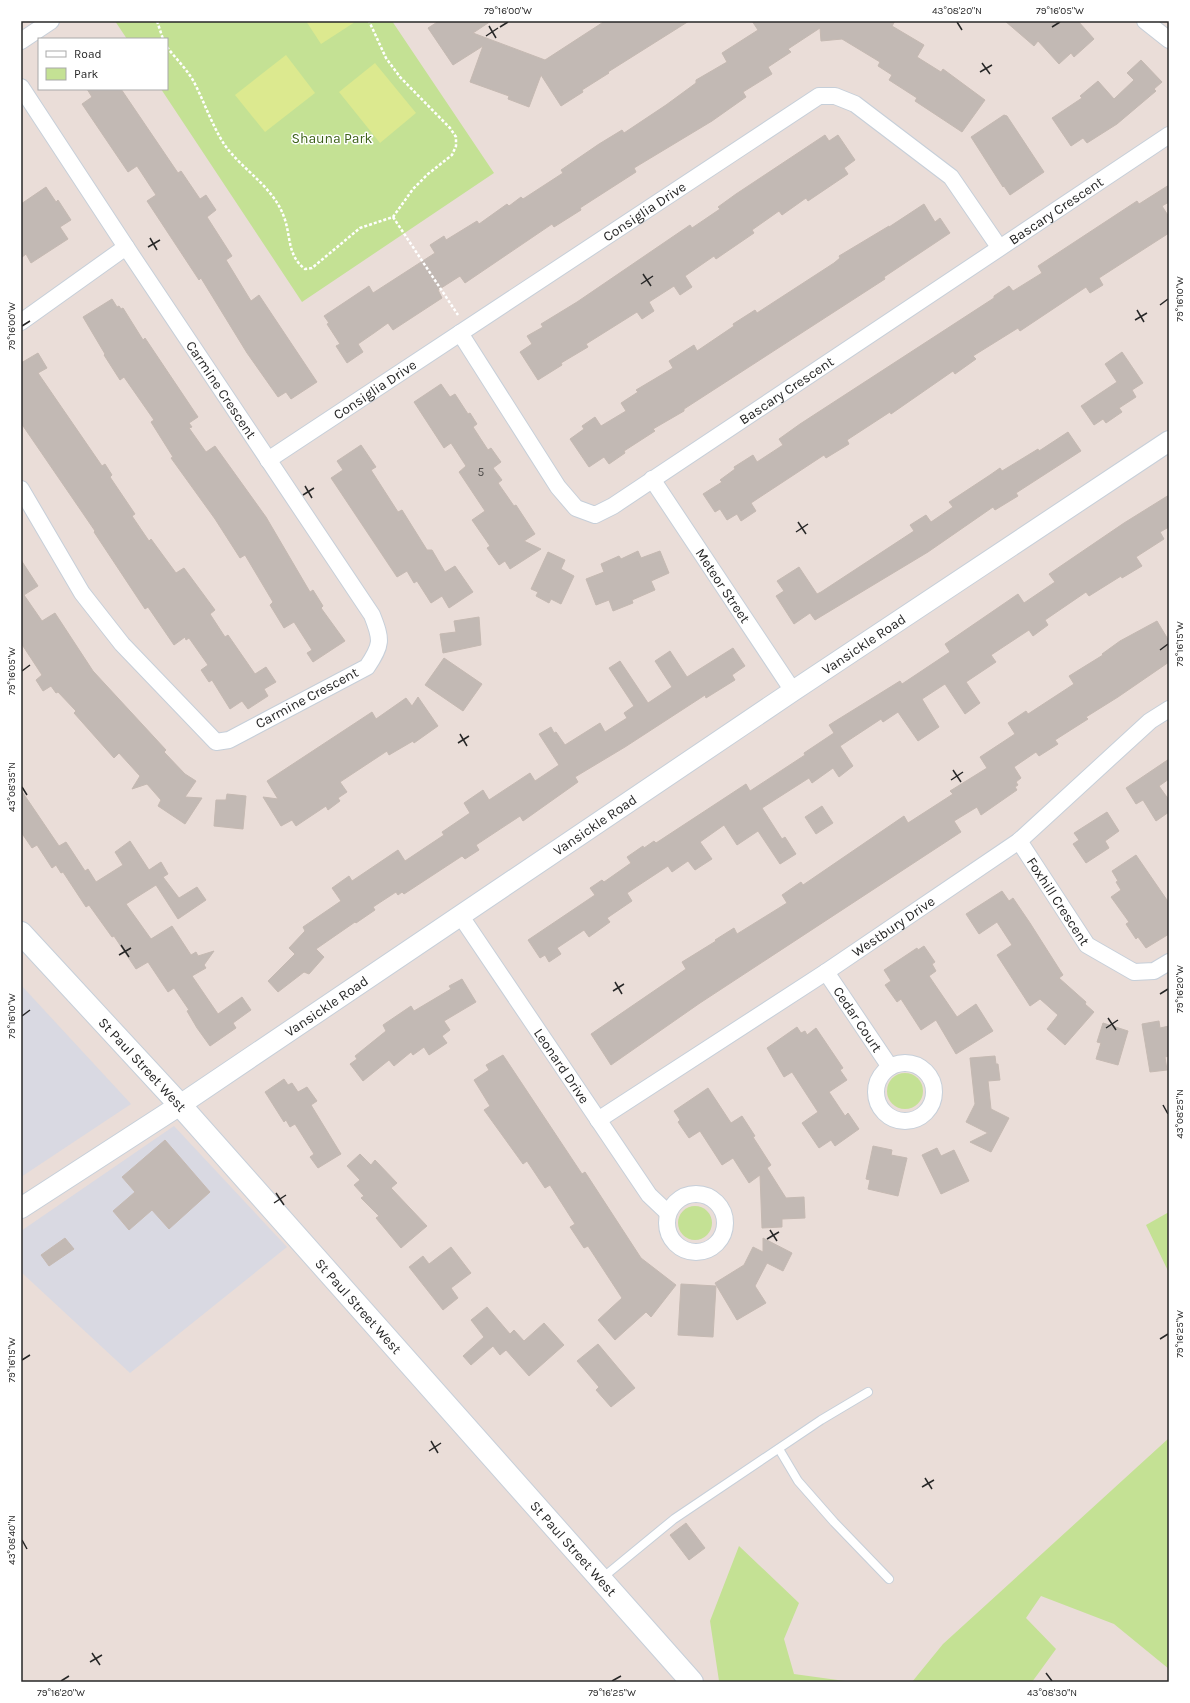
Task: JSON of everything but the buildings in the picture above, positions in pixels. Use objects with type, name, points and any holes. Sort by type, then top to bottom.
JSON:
[{"type":"main road","name":"St Paul Street West","points":[[21,933],[180,1105],[692,1682]]},
{"type":"street","points":[[21,41],[51,21]]},
{"type":"street","points":[[1145,21],[1169,40]]},
{"type":"street","name":"Carmine Crescent","points":[[21,87],[372,615],[379,632],[378,651],[367,667],[229,740],[216,742],[122,644],[95,610],[82,593],[21,489]]},
{"type":"street","name":"Consiglia Drive","points":[[268,460],[819,96],[835,96],[855,104],[951,177],[999,247]]},
{"type":"street","name":"Bascary Crescent","points":[[464,330],[558,487],[576,508],[595,515],[613,506],[1169,135]]},
{"type":"street","points":[[21,322],[126,247]]},
{"type":"street","name":"Vansickle Road","points":[[21,1208],[180,1105],[793,691],[1169,441]]},
{"type":"street","name":"Meteor Street","points":[[652,479],[793,691]]},
{"type":"street","name":"Westbury Drive","points":[[598,1120],[826,972],[1019,841],[1150,721],[1169,709]]},
{"type":"street","name":"Foxhill Crescent","points":[[1019,841],[1088,945],[1134,972],[1154,971],[1169,962]]},
{"type":"street","name":"Leonard Drive","points":[[460,915],[650,1195],[668,1213]]},
{"type":"street","name":"Cedar Court","points":[[826,972],[890,1067]]},
{"type":"lane","points":[[600,1579],[674,1519],[821,1420],[868,1392]]},
{"type":"lane","points":[[779,1449],[798,1481],[834,1522],[889,1579]]},
{"type":"path","points":[[157,21],[163,38]]},
{"type":"path","points":[[168,48],[194,82],[224,144],[233,156],[256,177],[274,198],[284,216],[291,251],[298,264],[305,269],[312,268],[360,228],[393,217],[413,189],[428,174],[452,155],[456,146],[456,137],[450,128],[400,77],[386,58],[369,21]]},
{"type":"path","points":[[393,217],[464,330]]},
{"type":"shaded area","points":[[21,985],[131,1104],[21,1177]]},
{"type":"shaded area","points":[[174,1126],[287,1247],[130,1373],[21,1272],[21,1231]]},
{"type":"green space","name":"Shauna Park","points":[[115,21],[392,21],[494,173],[302,302],[162,90],[168,90],[168,38],[126,38]]},
{"type":"green space","points":[[306,21],[354,21],[355,22],[321,44]]},
{"type":"green space","points":[[286,55],[315,93],[265,132],[235,95]]},
{"type":"green space","points":[[375,63],[416,113],[380,143],[339,92]]},
{"type":"green space","points":[[905,1073],[915,1076],[920,1081],[923,1091],[920,1101],[915,1106],[905,1109],[895,1106],[890,1101],[887,1091],[890,1081],[895,1076]]},
{"type":"green space","points":[[692,1206],[698,1206],[702,1207],[709,1213],[712,1223],[711,1230],[705,1237],[698,1240],[692,1240],[688,1239],[681,1233],[678,1226],[678,1220],[679,1216],[685,1209]]},
{"type":"green space","points":[[1169,1212],[1169,1273],[1146,1225]]},
{"type":"green space","points":[[1169,1438],[1169,1669],[1114,1624],[1041,1596],[1026,1618],[1056,1649],[1032,1682],[912,1682],[943,1644]]},
{"type":"green space","points":[[739,1546],[799,1603],[784,1639],[794,1674],[852,1682],[719,1681],[710,1621]]}]
